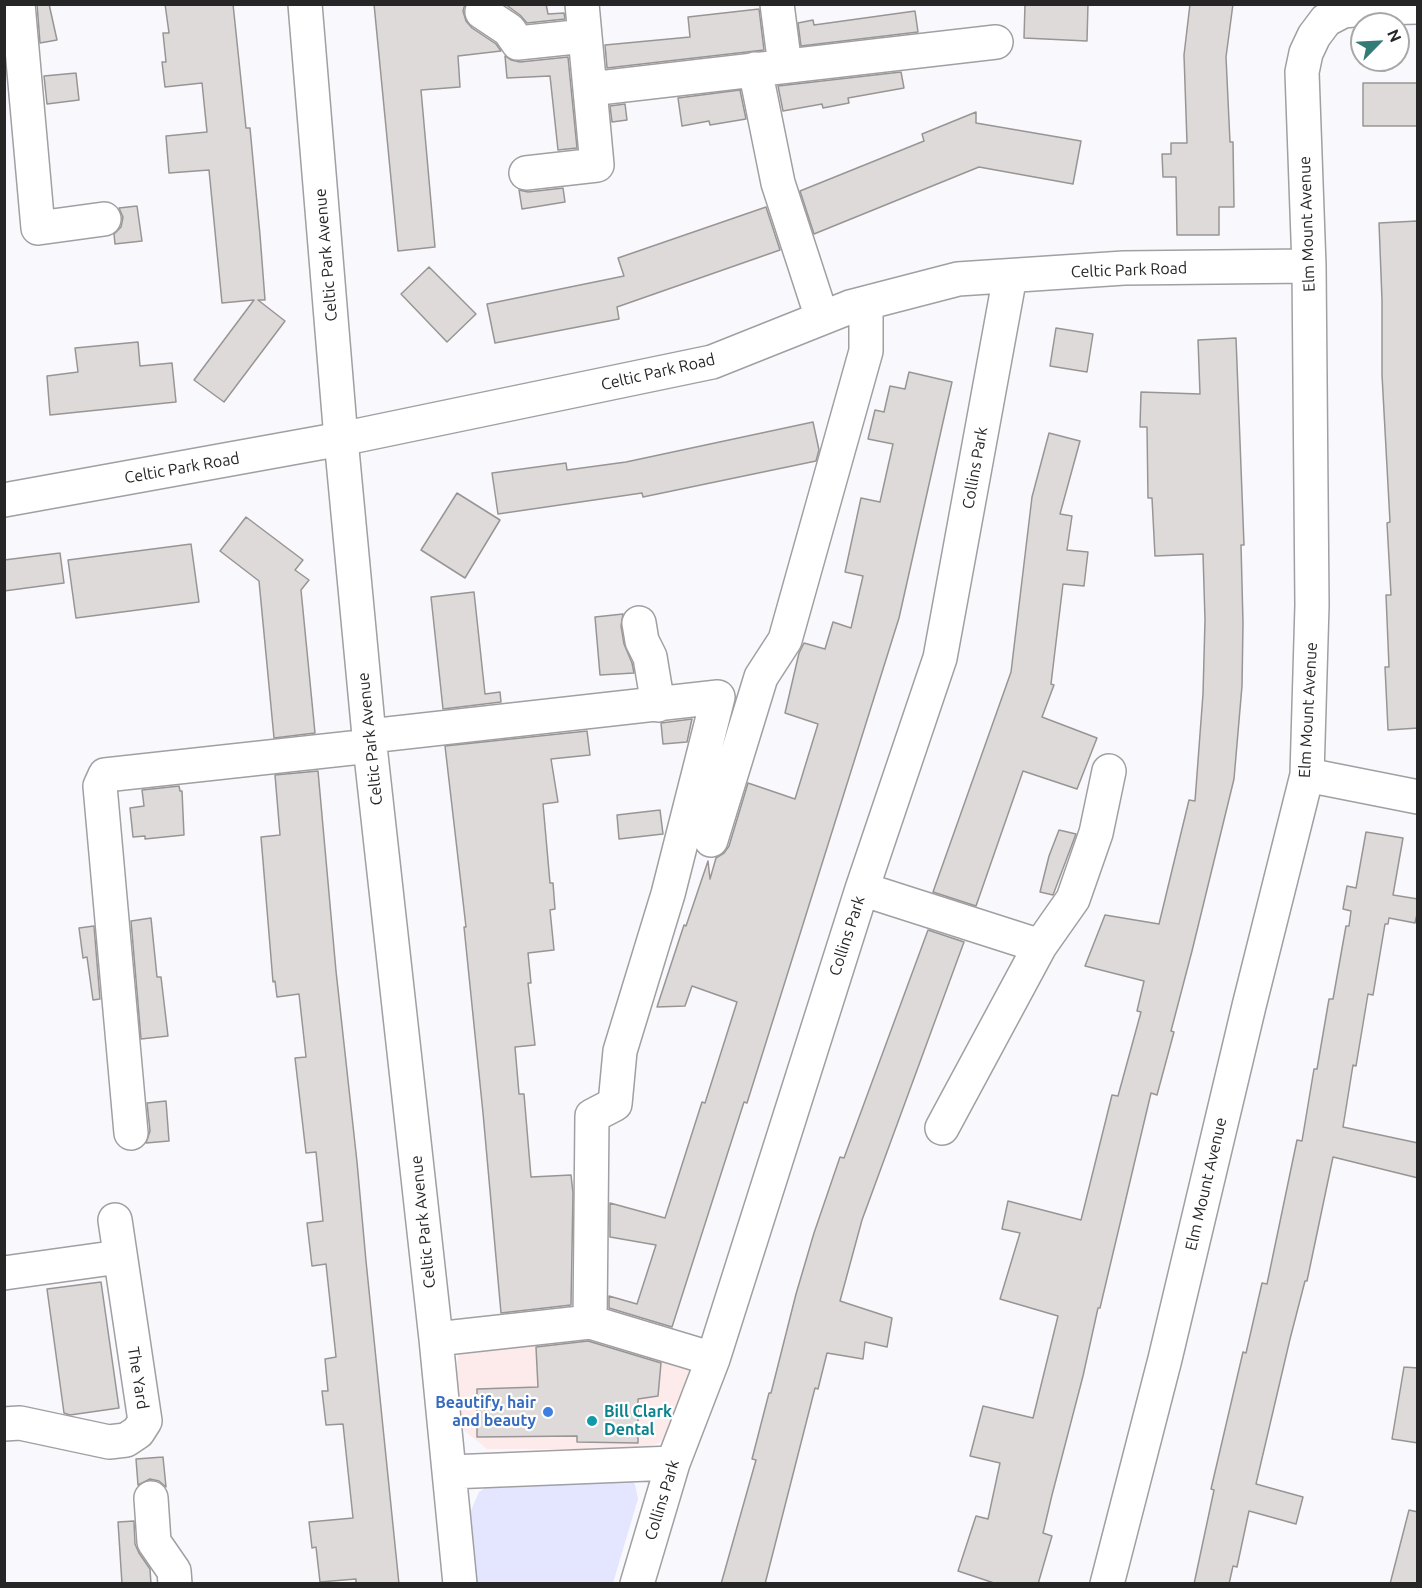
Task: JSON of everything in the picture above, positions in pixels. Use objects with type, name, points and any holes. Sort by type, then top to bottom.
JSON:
[{"type":"street","points":[[18,4],[38,228],[104,219]]},
{"type":"street","name":"Celtic Park Avenue","points":[[305,4],[341,439],[370,741],[436,1339],[460,1584]]},
{"type":"street","points":[[777,4],[770,68],[778,183],[822,318]]},
{"type":"street","name":"Elm Mount Avenue","points":[[1107,1584],[1165,1359],[1307,775],[1312,605],[1309,266],[1302,72],[1306,53],[1314,36],[1326,20],[1343,11],[1418,7]]},
{"type":"street","points":[[482,12],[509,30],[518,43],[584,20],[597,165],[526,173]]},
{"type":"street","points":[[590,89],[996,42]]},
{"type":"street","name":"Celtic Park Road","points":[[4,500],[341,439],[712,362],[866,303],[958,279],[1124,268],[1309,266]]},
{"type":"street","name":"Collins Park","points":[[637,1584],[673,1463],[713,1359],[862,889],[940,658],[1011,276]]},
{"type":"street","points":[[711,840],[761,676],[785,640],[866,351],[866,303]]},
{"type":"street","points":[[639,623],[642,641],[650,657],[657,705]]},
{"type":"street","points":[[131,1133],[100,786],[105,775],[718,697],[668,894],[620,1051],[615,1104],[592,1116],[590,1322]]},
{"type":"street","points":[[942,1128],[1040,946],[1072,899],[1096,833],[1109,771]]},
{"type":"street","points":[[1307,775],[1418,797]]},
{"type":"street","points":[[862,889],[1040,946]]},
{"type":"street","name":"The Yard","points":[[4,1424],[21,1423],[109,1442],[126,1440],[138,1432],[145,1420],[115,1220]]},
{"type":"street","points":[[4,1273],[119,1257]]},
{"type":"street","points":[[436,1339],[590,1322],[713,1359]]},
{"type":"street","points":[[450,1472],[673,1463]]},
{"type":"street","points":[[151,1498],[154,1542],[174,1571],[175,1584]]},
{"type":"shaded area","points":[[589,1327],[700,1362],[667,1440],[642,1449],[487,1449],[461,1428],[455,1380],[461,1334]]},
{"type":"shaded area","points":[[624,1475],[635,1484],[638,1499],[613,1583],[473,1583],[466,1522],[479,1492],[503,1476]]},
{"type":"building","points":[[37,4],[49,4],[57,40],[40,43]]},
{"type":"building","points":[[165,4],[233,4],[246,128],[250,128],[260,235],[265,300],[258,300],[285,321],[224,402],[194,380],[254,300],[222,303],[209,170],[169,173],[166,136],[207,132],[202,83],[165,87],[162,62],[166,62],[163,33],[169,33]]},
{"type":"building","points":[[374,4],[465,4],[463,11],[466,21],[472,28],[496,44],[501,51],[458,56],[460,87],[421,90],[435,247],[398,251]]},
{"type":"building","points":[[505,4],[546,4],[548,14],[564,13],[565,19],[527,23]]},
{"type":"building","points":[[1025,4],[1088,4],[1087,41],[1024,38]]},
{"type":"building","points":[[1190,4],[1233,4],[1226,57],[1230,142],[1233,142],[1234,207],[1219,207],[1219,235],[1177,235],[1176,177],[1163,177],[1162,154],[1171,154],[1171,143],[1187,143],[1184,55]]},
{"type":"building","points":[[759,9],[764,50],[607,68],[605,45],[690,37],[688,17]]},
{"type":"building","points":[[915,11],[918,32],[801,46],[798,23],[813,20],[814,25]]},
{"type":"building","points":[[505,56],[520,62],[568,57],[577,148],[558,150],[550,76],[507,78]]},
{"type":"building","points":[[901,72],[904,88],[848,98],[849,103],[823,108],[822,104],[783,111],[778,86]]},
{"type":"building","points":[[76,73],[79,100],[47,104],[44,76]]},
{"type":"building","points":[[1363,83],[1418,83],[1418,126],[1363,126]]},
{"type":"building","points":[[740,90],[746,119],[710,125],[709,121],[682,126],[678,98]]},
{"type":"building","points":[[625,104],[627,120],[612,122],[610,106]]},
{"type":"building","points":[[976,112],[976,123],[1081,141],[1073,184],[979,167],[814,234],[800,191],[924,141],[922,134]]},
{"type":"building","points":[[563,188],[565,202],[522,209],[519,190],[528,192]]},
{"type":"building","points":[[137,206],[142,241],[115,244],[114,234],[121,227],[123,217],[119,208]]},
{"type":"building","points":[[766,207],[780,250],[617,307],[619,319],[495,343],[487,304],[624,276],[618,258]]},
{"type":"building","points":[[1417,221],[1418,728],[1388,730],[1385,667],[1389,667],[1386,595],[1391,595],[1387,523],[1390,522],[1382,375],[1379,223]]},
{"type":"building","points":[[429,267],[476,314],[447,342],[401,294]]},
{"type":"building","points":[[1056,328],[1093,334],[1087,372],[1050,366]]},
{"type":"building","points":[[1236,338],[1244,545],[1241,545],[1242,686],[1234,779],[1171,1031],[1174,1032],[1157,1095],[1151,1093],[1100,1308],[1098,1308],[1052,1495],[1043,1533],[1052,1536],[1038,1584],[997,1584],[958,1571],[976,1516],[988,1519],[1000,1463],[970,1456],[983,1406],[1033,1418],[1058,1316],[1000,1299],[1020,1233],[1002,1229],[1008,1201],[1081,1220],[1112,1095],[1118,1096],[1141,1012],[1137,1011],[1144,981],[1085,966],[1105,915],[1159,924],[1189,800],[1195,801],[1203,694],[1205,620],[1203,554],[1155,556],[1152,498],[1148,498],[1147,427],[1140,427],[1141,392],[1200,394],[1198,340]]},
{"type":"building","points":[[138,342],[140,366],[172,363],[176,402],[50,415],[47,376],[78,372],[75,348]]},
{"type":"building","points":[[909,372],[952,382],[899,618],[747,1103],[744,1102],[672,1327],[609,1308],[609,1296],[637,1304],[656,1245],[610,1237],[610,1203],[665,1218],[737,1002],[692,986],[685,1006],[657,1007],[708,861],[710,879],[716,858],[729,846],[748,783],[795,799],[818,724],[785,713],[799,653],[804,643],[825,649],[833,622],[851,628],[863,576],[845,572],[861,498],[880,502],[893,444],[868,439],[875,410],[884,412],[890,386],[905,389]]},
{"type":"building","points":[[813,422],[819,450],[816,461],[643,497],[642,493],[498,514],[492,473],[566,463],[567,470],[626,462]]},
{"type":"building","points":[[1049,433],[1080,441],[1060,514],[1072,516],[1067,550],[1088,552],[1084,586],[1063,584],[1051,684],[1054,685],[1042,717],[1097,738],[1077,789],[1023,771],[976,906],[933,892],[1011,672],[1032,497]]},
{"type":"building","points":[[457,493],[500,520],[465,578],[421,550]]},
{"type":"building","points":[[246,517],[303,560],[295,570],[309,580],[301,590],[315,733],[274,738],[259,581],[220,551]]},
{"type":"building","points":[[191,544],[199,602],[76,618],[68,560]]},
{"type":"building","points":[[60,553],[64,583],[4,591],[4,560]]},
{"type":"building","points":[[474,592],[485,694],[500,692],[501,702],[443,709],[431,597]]},
{"type":"building","points":[[623,614],[621,626],[624,644],[634,673],[600,675],[595,617]]},
{"type":"building","points":[[692,719],[687,742],[663,744],[661,723]]},
{"type":"building","points":[[587,731],[590,755],[551,759],[558,802],[543,804],[550,883],[553,883],[555,909],[550,910],[554,950],[528,953],[531,983],[528,983],[535,1045],[515,1047],[519,1094],[524,1094],[531,1177],[571,1175],[573,1193],[571,1305],[501,1313],[464,927],[466,927],[445,746]]},
{"type":"building","points":[[318,771],[336,971],[399,1584],[356,1584],[356,1579],[320,1582],[316,1547],[312,1548],[309,1522],[353,1518],[343,1424],[326,1425],[322,1391],[328,1391],[325,1359],[336,1357],[326,1264],[312,1266],[307,1223],[323,1221],[316,1152],[306,1153],[295,1058],[306,1057],[299,994],[277,997],[275,981],[273,982],[261,837],[280,835],[275,775]]},
{"type":"building","points":[[179,786],[182,791],[184,835],[145,839],[145,836],[133,837],[130,808],[144,806],[142,790]]},
{"type":"building","points":[[660,810],[663,834],[619,839],[617,815]]},
{"type":"building","points":[[1059,830],[1076,834],[1053,895],[1040,892],[1049,856]]},
{"type":"building","points":[[1366,832],[1403,838],[1393,895],[1418,899],[1418,910],[1415,923],[1389,918],[1388,924],[1385,924],[1373,995],[1368,994],[1356,1066],[1353,1065],[1343,1127],[1418,1143],[1418,1178],[1333,1157],[1307,1281],[1305,1281],[1290,1339],[1256,1484],[1303,1497],[1296,1524],[1249,1511],[1237,1567],[1233,1566],[1229,1584],[1194,1584],[1214,1490],[1211,1489],[1243,1352],[1246,1353],[1262,1283],[1267,1284],[1297,1140],[1302,1141],[1329,999],[1333,999],[1346,926],[1349,926],[1351,911],[1343,909],[1347,886],[1356,888]]},
{"type":"building","points":[[151,918],[157,977],[161,977],[168,1036],[141,1039],[131,921]]},
{"type":"building","points":[[94,926],[100,999],[93,1000],[87,957],[83,958],[79,928]]},
{"type":"building","points":[[928,930],[964,942],[862,1220],[840,1301],[892,1318],[887,1347],[865,1342],[863,1359],[827,1353],[818,1389],[815,1388],[765,1584],[721,1584],[756,1460],[752,1459],[769,1393],[771,1393],[814,1233],[840,1157],[844,1158]]},
{"type":"building","points":[[166,1101],[169,1141],[146,1143],[150,1131],[147,1103]]},
{"type":"building","points":[[101,1282],[119,1408],[70,1415],[64,1413],[47,1289]]},
{"type":"building","points":[[588,1341],[661,1363],[658,1396],[638,1399],[638,1443],[577,1442],[577,1436],[477,1437],[477,1389],[538,1387],[536,1347]]},
{"type":"building","points":[[1404,1367],[1418,1368],[1418,1443],[1392,1439]]},
{"type":"building","points":[[163,1457],[166,1487],[159,1481],[150,1479],[138,1485],[136,1459]]},
{"type":"building","points":[[1409,1510],[1418,1512],[1418,1584],[1390,1584]]},
{"type":"building","points":[[134,1521],[135,1544],[150,1569],[151,1584],[122,1584],[118,1522]]},
{"type":"place","name":"Beautify, hair and beauty","points":[[548,1412]]},
{"type":"place","name":"Bill Clark Dental","points":[[592,1421]]}]
